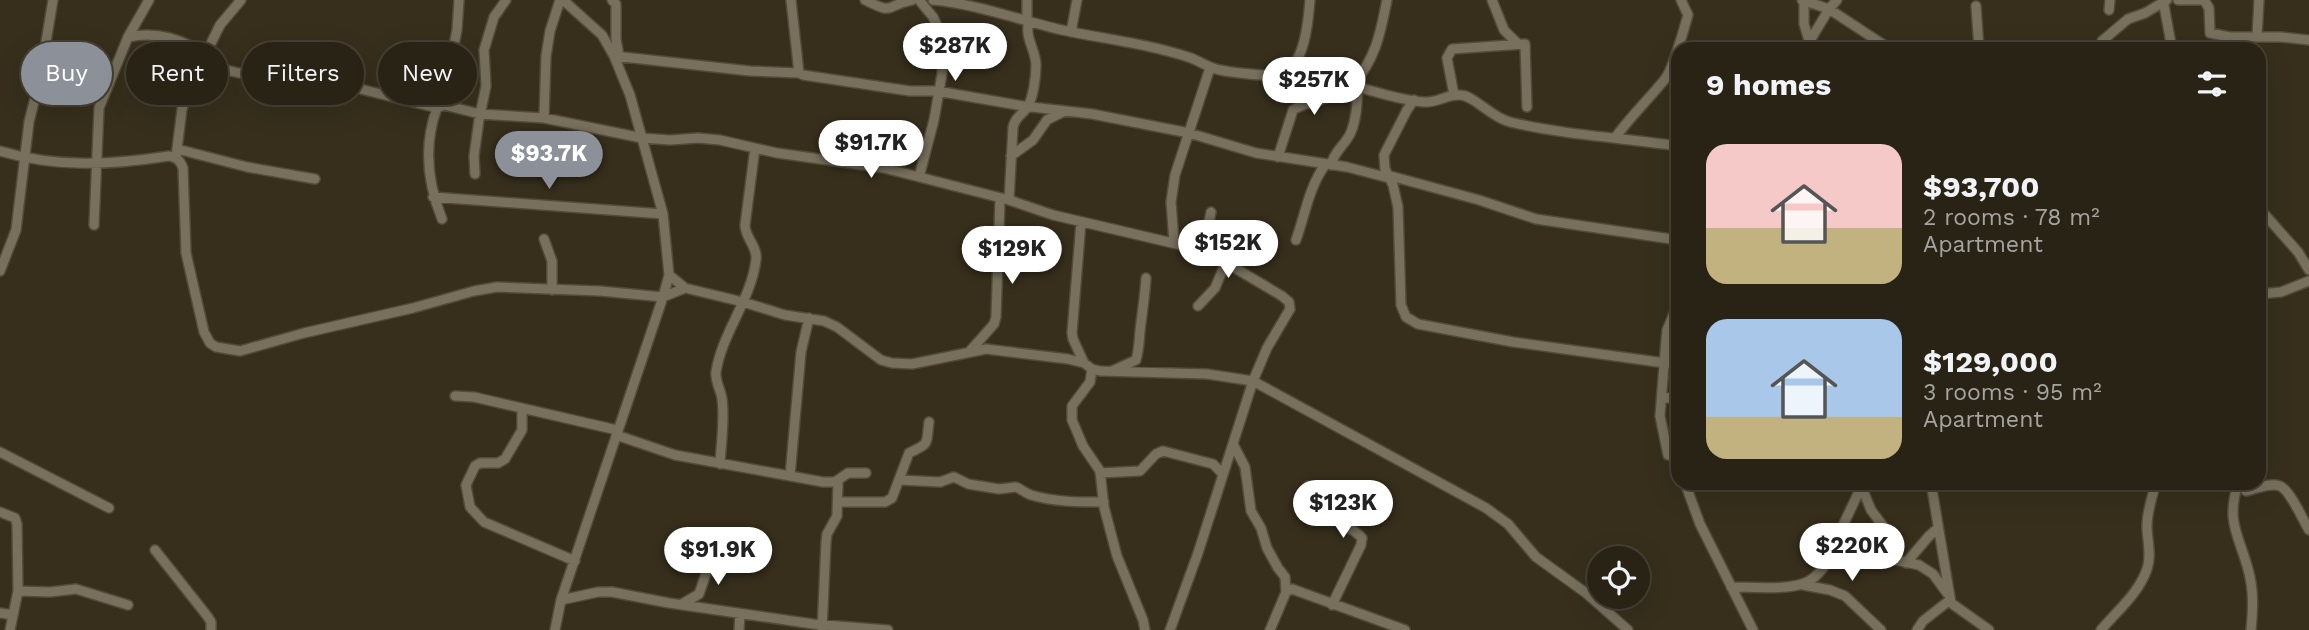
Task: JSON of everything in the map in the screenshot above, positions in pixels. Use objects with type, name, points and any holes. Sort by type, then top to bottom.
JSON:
[{"type":"street","points":[[0,271],[16,230],[29,121],[40,78],[53,0]]},
{"type":"street","points":[[94,225],[99,108],[128,37],[149,0]]},
{"type":"street","points":[[213,42],[226,16],[241,0]]},
{"type":"street","points":[[442,219],[433,197],[427,163],[430,137],[444,95],[457,30],[459,0]]},
{"type":"street","points":[[475,174],[474,156],[487,77],[484,50],[494,17],[506,0]]},
{"type":"street","points":[[544,118],[546,56],[550,31],[561,0],[602,35],[617,56],[750,71],[799,73],[910,91],[937,91],[1092,114],[1189,134],[1256,153],[1388,176],[1479,200],[1536,219],[1671,239]]},
{"type":"street","points":[[555,630],[561,600],[663,297],[668,275],[663,214],[617,56],[616,4],[611,0]]},
{"type":"street","points":[[791,0],[799,73]]},
{"type":"street","points":[[865,0],[883,9],[912,0]]},
{"type":"street","points":[[919,0],[933,17],[939,30],[942,74],[934,120],[919,177]]},
{"type":"street","points":[[933,0],[969,4],[1071,32],[1192,58],[1209,68],[1257,76],[1301,76],[1432,102],[1454,95],[1471,97],[1489,113],[1509,121],[1671,145]]},
{"type":"street","points":[[970,351],[994,324],[996,317],[1004,200],[1014,123],[1028,106],[1036,67],[1028,32],[1027,0]]},
{"type":"street","points":[[1071,32],[1077,0]]},
{"type":"street","points":[[1282,76],[1297,60],[1304,40],[1310,0]]},
{"type":"street","points":[[1278,157],[1293,110],[1353,86],[1364,72],[1375,52],[1387,0]]},
{"type":"street","points":[[1492,0],[1504,30],[1517,43]]},
{"type":"street","points":[[1679,42],[1688,13],[1681,0]]},
{"type":"street","points":[[1807,42],[1803,0],[1829,9],[1880,42]]},
{"type":"street","points":[[1810,42],[1837,0]]},
{"type":"street","points":[[2109,10],[2110,0]]},
{"type":"street","points":[[2102,42],[2128,19],[2150,10],[2164,0],[2171,42]]},
{"type":"street","points":[[2178,0],[2202,0],[2209,8],[2210,33],[2230,37],[2309,40]]},
{"type":"street","points":[[2256,37],[2259,0]]},
{"type":"street","points":[[1976,6],[1979,42]]},
{"type":"street","points":[[128,37],[141,34],[163,35],[183,42]]},
{"type":"street","points":[[1454,95],[1447,58],[1452,49],[1525,44],[1527,107]]},
{"type":"street","points":[[1297,60],[1301,76]]},
{"type":"street","points":[[1615,138],[1630,116],[1645,104],[1667,77],[1671,65]]},
{"type":"street","points":[[1174,242],[1171,202],[1175,175],[1209,68]]},
{"type":"street","points":[[228,69],[239,73],[256,71],[316,78],[480,114],[544,118],[642,138],[698,138],[777,153],[884,168],[1081,222],[1174,242],[1226,262],[1282,296],[1290,306],[1288,316],[1267,348],[1253,381],[1170,630]]},
{"type":"street","points":[[1296,240],[1317,177],[1352,131],[1353,86]]},
{"type":"street","points":[[1414,100],[1384,155],[1398,207],[1402,312],[1410,320],[1426,326],[1525,344],[1671,363]]},
{"type":"street","points":[[184,105],[176,153],[183,168],[186,253],[204,332],[216,347],[240,351],[304,333],[413,309],[474,290],[497,287],[600,290],[663,297],[685,288]]},
{"type":"street","points":[[1011,156],[1033,141],[1047,120],[1065,111]]},
{"type":"street","points":[[720,464],[722,405],[716,372],[743,302],[757,256],[746,236],[745,225],[755,148]]},
{"type":"street","points":[[0,151],[57,163],[97,164],[176,153],[207,155],[247,167],[315,179]]},
{"type":"street","points":[[433,197],[663,214]]},
{"type":"street","points":[[1198,249],[1206,237],[1211,212]]},
{"type":"street","points":[[2266,216],[2298,252],[2309,270]]},
{"type":"street","points":[[1081,222],[1072,333],[1083,362],[1092,369],[1207,374],[1253,381],[1486,508],[1508,524],[1536,557],[1586,593],[1628,630]]},
{"type":"street","points":[[544,239],[552,261],[552,290]]},
{"type":"street","points":[[1198,306],[1215,288],[1226,262]]},
{"type":"street","points":[[668,275],[685,288],[837,327],[867,351],[892,363],[912,364],[986,349],[1083,362]]},
{"type":"street","points":[[1114,370],[1136,360],[1141,345],[1146,278]]},
{"type":"street","points":[[2266,293],[2281,292],[2309,281]]},
{"type":"street","points":[[790,476],[801,352],[808,318]]},
{"type":"street","points":[[1671,321],[1667,330],[1661,427],[1668,455],[1671,456]]},
{"type":"street","points":[[1092,369],[1090,382],[1076,399],[1071,413],[1074,428],[1100,473],[1117,556],[1145,630]]},
{"type":"street","points":[[455,396],[474,397],[617,432],[675,455],[823,482],[838,481]]},
{"type":"street","points":[[1662,397],[1671,398]]},
{"type":"street","points":[[522,408],[522,430],[505,459],[498,463],[480,463],[475,466],[466,485],[470,506],[484,522],[575,561]]},
{"type":"street","points":[[838,502],[885,502],[892,498],[909,453],[925,444],[929,422]]},
{"type":"street","points":[[1233,444],[1245,467],[1251,511],[1261,528],[1267,548],[1286,577],[1286,592],[1270,630]]},
{"type":"street","points":[[1100,473],[1140,471],[1156,454],[1163,451],[1213,464],[1223,474]]},
{"type":"street","points":[[0,452],[109,508]]},
{"type":"street","points":[[822,628],[825,542],[837,516],[838,481],[844,474],[866,473]]},
{"type":"street","points":[[900,480],[940,482],[954,477],[968,484],[999,489],[1016,487],[1027,494],[1055,499],[1104,502]]},
{"type":"street","points":[[1308,486],[1322,502],[1325,511],[1362,538],[1332,605]]},
{"type":"street","points":[[2266,486],[2280,486],[2288,492],[2309,530]]},
{"type":"street","points":[[1688,490],[1700,524],[1754,630]]},
{"type":"street","points":[[1839,547],[1838,536],[1860,490]]},
{"type":"street","points":[[1865,490],[1871,510],[1883,526]]},
{"type":"street","points":[[1932,490],[1949,598]]},
{"type":"street","points":[[2101,630],[2130,598],[2147,570],[2150,546],[2148,513],[2154,490]]},
{"type":"street","points":[[2237,490],[2232,513],[2249,573],[2254,612],[2251,630]]},
{"type":"street","points":[[0,512],[15,518],[18,524],[18,591],[10,630]]},
{"type":"street","points":[[1906,563],[1937,529]]},
{"type":"street","points":[[681,604],[699,594],[718,539]]},
{"type":"street","points":[[1731,587],[1809,582],[1839,547],[1850,545],[1881,557],[1927,569],[1956,608],[1989,630]]},
{"type":"street","points":[[155,550],[208,617],[211,630]]},
{"type":"street","points":[[1799,584],[1845,596],[1881,630]]},
{"type":"street","points":[[18,591],[50,592],[76,589],[128,604]]},
{"type":"street","points":[[1286,592],[1292,589],[1405,630]]},
{"type":"street","points":[[561,600],[597,592],[612,592],[822,628],[888,630]]},
{"type":"street","points":[[1917,630],[1923,621],[1949,598]]},
{"type":"street","points":[[0,613],[13,615]]},
{"type":"street","points":[[739,630],[740,614]]}]
